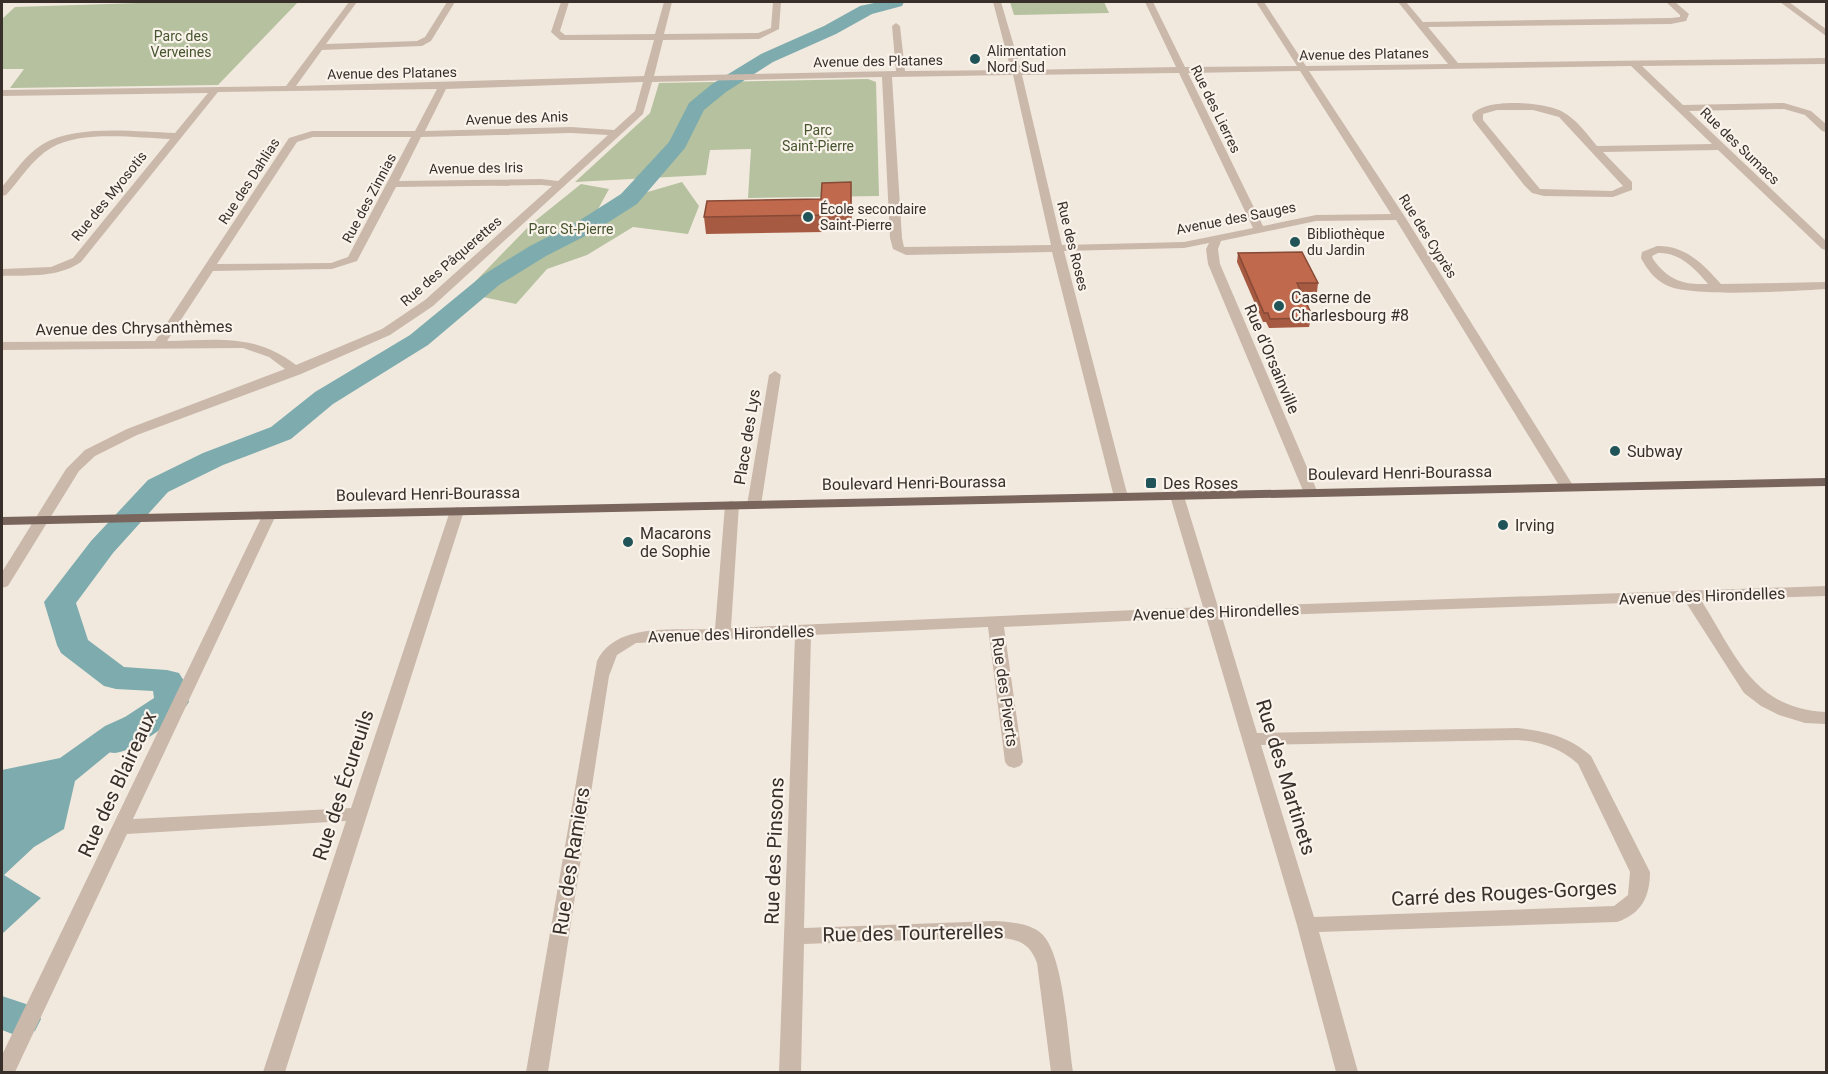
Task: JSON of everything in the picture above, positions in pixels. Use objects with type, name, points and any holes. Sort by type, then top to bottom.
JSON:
[{"type":"main road","name":"Boulevard Henri-Bourassa","points":[[2,521],[1827,482]]},
{"type":"street","points":[[289,88],[353,2]]},
{"type":"street","points":[[319,47],[419,44],[428,39],[451,2]]},
{"type":"street","points":[[565,2],[555,33],[563,38],[660,38],[767,34],[775,29],[777,2]]},
{"type":"street","name":"Rue des Pâquerettes","points":[[2,582],[44,520],[74,469],[90,453],[132,432],[364,343],[407,320],[429,303],[640,112],[668,2]]},
{"type":"street","name":"Rue des Roses","points":[[997,2],[1017,73],[1057,248],[1121,497]]},
{"type":"street","name":"Rue des Lierres","points":[[1149,2],[1259,229]]},
{"type":"street","name":"Rue des Cyprès","points":[[1260,2],[1399,216],[1568,487]]},
{"type":"street","points":[[1402,2],[1455,66]]},
{"type":"street","points":[[1421,25],[1683,19],[1684,14],[1670,2]]},
{"type":"street","points":[[1784,2],[1827,33]]},
{"type":"street","points":[[896,26],[901,74]]},
{"type":"street","name":"Avenue des Platanes","points":[[2,93],[443,86],[554,81],[901,74],[1827,61]]},
{"type":"street","name":"Rue des Sumacs","points":[[1634,64],[1827,247]]},
{"type":"street","name":"Avenue des Sauges","points":[[887,75],[899,249],[917,253],[1184,245],[1316,218],[1399,216]]},
{"type":"street","name":"Rue des Zinnias","points":[[210,268],[320,267],[345,263],[353,259],[443,86]]},
{"type":"street","name":"Rue des Myosotis","points":[[2,272],[53,270],[70,265],[215,90]]},
{"type":"street","points":[[1594,149],[1628,184],[1628,188],[1614,194],[1536,191],[1527,183],[1478,120],[1477,115],[1479,112],[1492,108],[1549,110],[1563,115],[1594,149],[1722,147]]},
{"type":"street","points":[[1681,108],[1792,108],[1808,113],[1827,129]]},
{"type":"street","name":"Avenue des Anis","points":[[419,134],[572,130],[616,133]]},
{"type":"street","name":"Rue des Dahlias","points":[[159,344],[293,140],[312,134],[419,134]]},
{"type":"street","points":[[2,193],[44,148],[58,140],[81,136],[177,136]]},
{"type":"street","name":"Avenue des Iris","points":[[394,184],[541,182],[559,184]]},
{"type":"street","name":"Rue d'Orsainville","points":[[1217,238],[1212,249],[1214,264],[1311,493]]},
{"type":"street","points":[[1718,288],[1692,260],[1684,255],[1663,250],[1651,250],[1646,254],[1646,259],[1668,284],[1697,288],[1718,288],[1827,286]]},
{"type":"street","name":"Avenue des Chrysanthèmes","points":[[2,346],[244,344],[274,354],[296,371]]},
{"type":"street","name":"Place des Lys","points":[[754,505],[775,375]]},
{"type":"street","name":"Rue des Martinets","points":[[1177,496],[1307,925],[1347,1072]]},
{"type":"street","points":[[723,634],[732,505]]},
{"type":"street","name":"Rue des Écureuils","points":[[274,1072],[457,511]]},
{"type":"street","name":"Rue des Blaireaux","points":[[4,1072],[269,515]]},
{"type":"street","name":"Avenue des Hirondelles","points":[[609,650],[619,643],[634,638],[1213,612],[1827,591]]},
{"type":"street","points":[[1690,596],[1750,689],[1762,700],[1799,716],[1827,718]]},
{"type":"street","name":"Rue des Piverts","points":[[995,622],[1014,762]]},
{"type":"street","name":"Rue des Pinsons","points":[[790,1072],[803,631]]},
{"type":"street","name":"Rue des Ramiers","points":[[537,1072],[601,676],[609,650]]},
{"type":"street","name":"Carré des Rouges-Gorges","points":[[1252,739],[1518,734],[1557,741],[1574,748],[1585,760],[1640,872],[1641,887],[1637,898],[1631,908],[1617,914],[1307,925]]},
{"type":"street","points":[[122,826],[357,814]]},
{"type":"street","name":"Rue des Tourterelles","points":[[794,936],[994,929],[1017,930],[1034,937],[1043,949],[1047,963],[1062,1072]]},
{"type":"green space","name":"Parc des Verveines","points":[[170,2],[298,2],[218,85],[10,88],[24,69],[2,69],[2,19],[15,7]]},
{"type":"green space","points":[[1010,2],[1104,2],[1109,13],[1014,15]]},
{"type":"green space","name":"Parc Saint-Pierre","points":[[868,79],[876,82],[879,196],[748,198],[751,149],[710,150],[706,175],[575,182],[650,113],[659,83]]},
{"type":"green space","name":"Parc St-Pierre","points":[[682,182],[699,206],[688,234],[633,227],[587,255],[547,269],[516,304],[464,293],[530,225],[581,184],[609,189],[597,211],[627,198]]},
{"type":"water","points":[[125,717],[148,721],[75,781],[64,829],[34,847],[4,875],[41,898],[2,934],[2,770],[60,758],[105,726]]},
{"type":"building","points":[[851,182],[851,212],[824,213],[824,215],[704,217],[707,201],[821,199],[822,183]]},
{"type":"building","name":"Caserne de Charlesbourg #8","points":[[1302,252],[1318,283],[1297,283],[1311,318],[1270,319],[1268,313],[1264,313],[1238,253]]},
{"type":"waterway","points":[[114,741],[146,722],[172,702],[167,681],[116,678],[73,645],[60,602],[102,547],[158,486],[213,459],[281,433],[324,398],[419,340],[491,280],[538,251],[585,227],[629,199],[678,144],[696,107],[719,88],[767,58],[830,30],[866,10],[896,2]]},
{"type":"waterway","points":[[2,1013],[20,1019]]},
{"type":"place","name":"Alimentation Nord Sud","points":[[975,59]]},
{"type":"place","name":"École secondaire Saint-Pierre","points":[[808,217]]},
{"type":"place","name":"Bibliothèque du Jardin","points":[[1295,242]]},
{"type":"place","name":"Caserne de Charlesbourg #8","points":[[1279,306]]},
{"type":"place","name":"Subway","points":[[1615,451]]},
{"type":"place","name":"Des Roses","points":[[1151,483]]},
{"type":"place","name":"Irving","points":[[1503,525]]},
{"type":"place","name":"Macarons de Sophie","points":[[628,542]]}]
